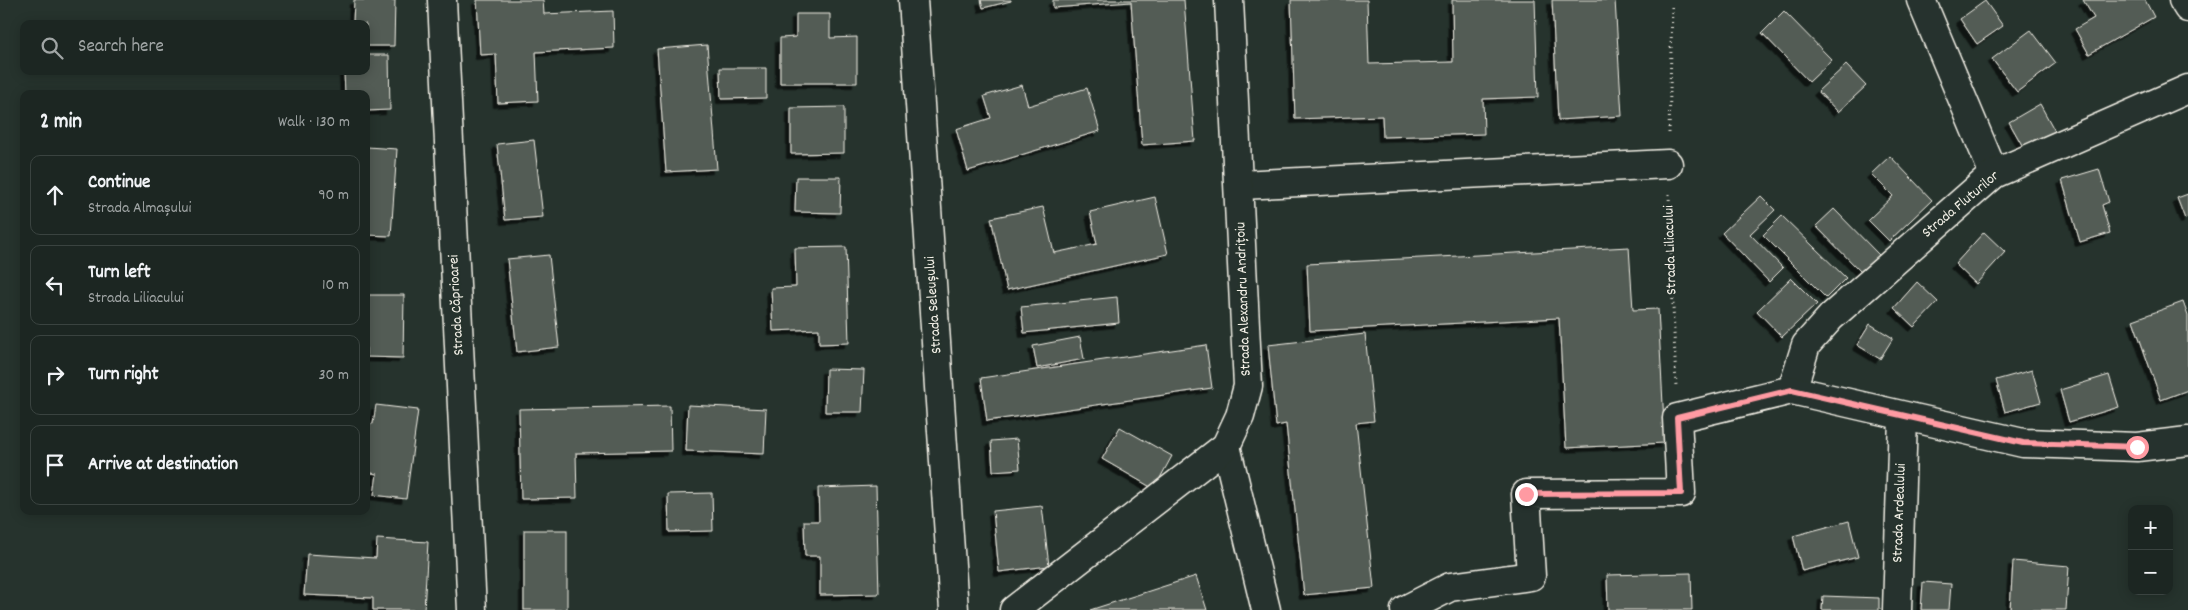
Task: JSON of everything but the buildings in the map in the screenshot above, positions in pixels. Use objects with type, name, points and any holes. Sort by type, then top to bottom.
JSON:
[{"type":"street","name":"Strada Căprioarei","points":[[442,0],[472,610]]},
{"type":"street","name":"Strada Seleușului","points":[[913,0],[954,610]]},
{"type":"street","name":"Strada Alexandru Andrițoiu","points":[[1014,610],[1226,446],[1240,416],[1248,386],[1240,185],[1229,0]]},
{"type":"street","points":[[1921,0],[1994,174]]},
{"type":"street","points":[[2183,0],[2188,8]]},
{"type":"street","name":"Strada Fluturilor","points":[[1792,390],[1806,345],[1831,318],[1994,174],[2188,89]]},
{"type":"street","points":[[1240,185],[1668,164]]},
{"type":"street","points":[[1405,610],[1450,587],[1531,576],[1526,494],[1681,493],[1677,418],[1792,390],[2023,443],[2137,447],[2188,441]]},
{"type":"street","name":"Strada Ardealului","points":[[1897,610],[1903,417]]},
{"type":"street","points":[[1226,446],[1266,610]]},
{"type":"path","name":"Strada Liliacului","points":[[1672,8],[1668,164],[1677,418]]},
{"type":"route","points":[[1526,494],[1681,493],[1677,418],[1792,390],[1825,396],[1903,417],[2023,443],[2137,447]]}]
